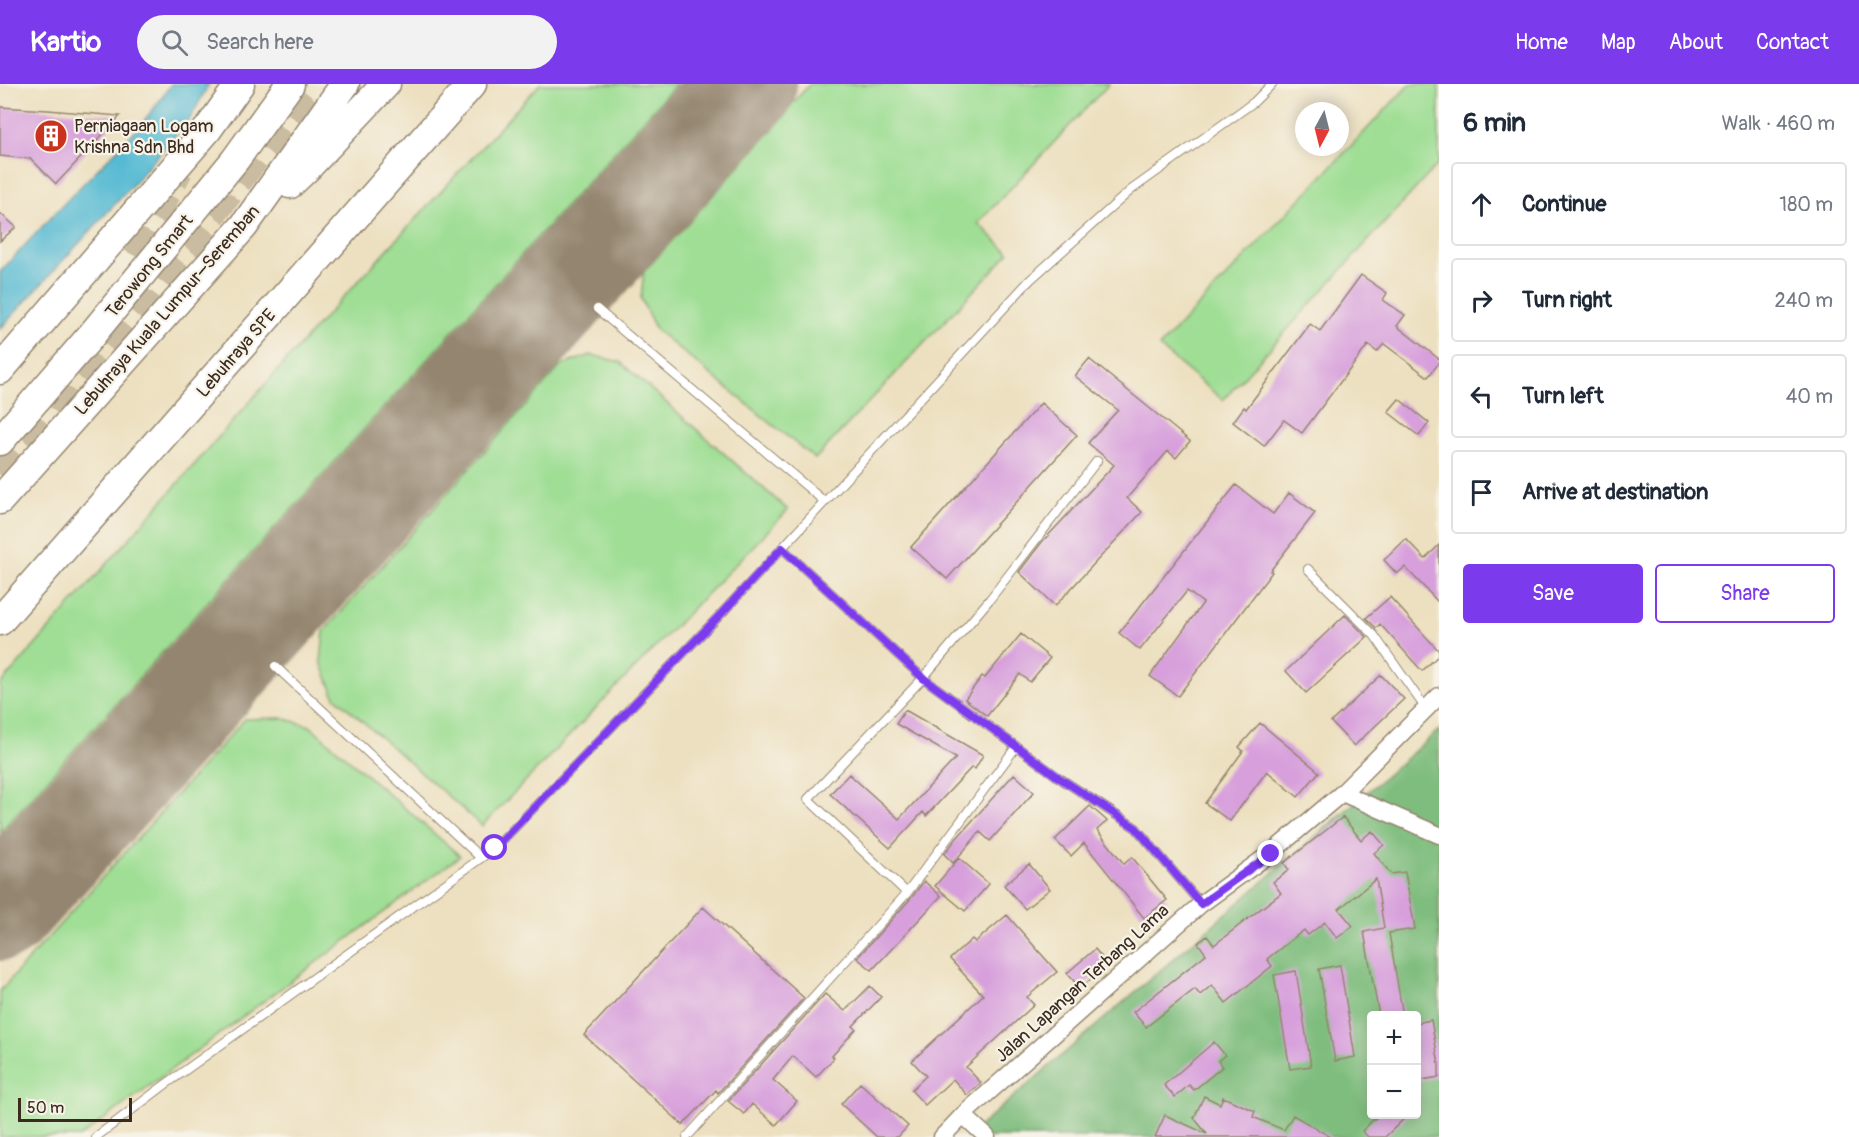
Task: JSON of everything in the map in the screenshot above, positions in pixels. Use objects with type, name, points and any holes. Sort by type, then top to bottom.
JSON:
[{"type":"highway","points":[[0,370],[208,129],[240,84]]},
{"type":"highway","name":"Terowong Smart","points":[[0,441],[90,337],[235,160],[290,84]]},
{"type":"highway","name":"Lebuhraya Kuala Lumpur–Seremban","points":[[0,500],[244,226],[345,84]]},
{"type":"highway","points":[[244,226],[309,166],[386,84]]},
{"type":"highway","name":"Lebuhraya SPE","points":[[0,605],[459,84]]},
{"type":"highway","name":"Lebuhraya SPE","points":[[0,621],[472,84]]},
{"type":"highway","points":[[90,337],[135,256]]},
{"type":"street","name":"Jalan Lapangan Terbang Lama","points":[[942,1137],[963,1115],[1201,904],[1271,854],[1342,793],[1439,696]]},
{"type":"street","points":[[1342,793],[1439,835]]},
{"type":"street","points":[[963,1115],[987,1137]]},
{"type":"lane","points":[[96,1137],[171,1080],[495,848],[782,548],[1030,280],[1131,190],[1254,102],[1272,84]]},
{"type":"lane","points":[[597,309],[825,502]]},
{"type":"lane","points":[[908,893],[807,799],[923,678],[990,599],[1097,461]]},
{"type":"lane","points":[[782,548],[923,678],[1058,777],[1136,828],[1201,904]]},
{"type":"lane","points":[[1308,569],[1374,635],[1426,709]]},
{"type":"lane","points":[[275,666],[482,858]]},
{"type":"lane","points":[[687,1137],[908,893],[1016,747]]},
{"type":"green space","points":[[540,84],[676,84],[0,832],[0,685],[316,327]]},
{"type":"green space","points":[[810,84],[1109,84],[978,223],[1009,253],[815,459],[656,330],[641,299],[644,268]]},
{"type":"green space","points":[[1410,84],[1439,84],[1439,163],[1223,400],[1159,347],[1341,156],[1349,156],[1349,148]]},
{"type":"green space","points":[[591,355],[620,362],[788,510],[482,826],[335,697],[321,662],[324,631],[562,365]]},
{"type":"green space","points":[[282,718],[310,726],[460,856],[80,1137],[0,1137],[0,991],[245,719]]},
{"type":"green space","points":[[1439,730],[1439,1137],[967,1137]]},
{"type":"water","points":[[171,84],[209,84],[191,117],[127,191],[0,329],[0,272],[133,133]]},
{"type":"building","name":"Perniagaan Logam Krishna Sdn Bhd","points":[[0,107],[120,116],[56,184],[31,159],[0,156]]},
{"type":"building","points":[[0,213],[16,227],[0,241]]},
{"type":"building","points":[[1361,275],[1387,293],[1383,300],[1405,315],[1397,326],[1439,359],[1439,363],[1428,377],[1384,344],[1377,352],[1368,345],[1302,433],[1284,420],[1264,446],[1233,422],[1244,407],[1246,409],[1310,324],[1320,331]]},
{"type":"building","points":[[1089,359],[1190,441],[1176,458],[1168,451],[1127,498],[1142,512],[1055,606],[1019,572],[1042,542],[1114,465],[1088,443],[1118,410],[1075,376]]},
{"type":"building","points":[[1399,399],[1429,423],[1419,436],[1388,412]]},
{"type":"building","points":[[1041,403],[1077,435],[947,579],[911,547]]},
{"type":"building","points":[[1236,485],[1273,514],[1289,493],[1315,513],[1178,696],[1150,676],[1203,603],[1187,591],[1140,650],[1119,633]]},
{"type":"building","points":[[1406,539],[1425,559],[1439,545],[1439,603],[1405,567],[1397,574],[1384,560]]},
{"type":"building","points":[[1390,597],[1439,651],[1439,655],[1422,671],[1380,624],[1376,628],[1366,618]]},
{"type":"building","points":[[1345,615],[1367,637],[1306,693],[1286,671]]},
{"type":"building","points":[[1021,634],[1050,658],[1030,682],[1020,674],[987,716],[965,699],[982,676],[985,678]]},
{"type":"building","points":[[1381,675],[1404,699],[1354,746],[1331,722]]},
{"type":"building","points":[[905,710],[983,755],[975,769],[972,767],[926,816],[923,812],[890,848],[830,794],[849,774],[899,819],[956,758],[896,724]]},
{"type":"building","points":[[1260,723],[1319,772],[1298,797],[1267,771],[1230,821],[1205,803],[1243,751],[1239,747]]},
{"type":"building","points":[[1014,774],[1034,792],[990,841],[980,832],[953,863],[944,854]]},
{"type":"building","points":[[1090,806],[1107,821],[1097,830],[1124,864],[1132,857],[1167,900],[1144,918],[1084,843],[1071,856],[1055,840]]},
{"type":"building","points":[[1343,817],[1361,840],[1372,831],[1384,845],[1374,853],[1391,874],[1405,872],[1415,929],[1389,933],[1402,1011],[1378,1011],[1364,932],[1384,928],[1376,879],[1339,909],[1353,926],[1337,938],[1325,922],[1308,935],[1304,930],[1267,959],[1272,966],[1226,1003],[1212,985],[1200,995],[1195,989],[1146,1027],[1133,1012],[1206,954],[1198,943],[1207,936],[1214,945],[1281,893],[1273,882],[1289,870],[1284,863]]},
{"type":"building","points":[[959,858],[989,884],[965,911],[935,886]]},
{"type":"building","points":[[1029,864],[1050,889],[1025,909],[1004,885]]},
{"type":"building","points":[[924,881],[941,896],[872,970],[857,958]]},
{"type":"building","points":[[703,907],[804,998],[718,1093],[716,1090],[683,1125],[584,1035]]},
{"type":"building","points":[[1007,915],[1057,972],[1027,997],[1034,1005],[966,1067],[981,1083],[967,1095],[953,1079],[925,1105],[911,1090],[926,1076],[912,1061],[983,995],[950,959],[972,939],[975,942]]},
{"type":"building","points":[[1095,949],[1108,965],[1080,988],[1067,973]]},
{"type":"building","points":[[1340,965],[1355,1057],[1335,1061],[1319,969]]},
{"type":"building","points":[[1296,971],[1311,1066],[1290,1069],[1274,975]]},
{"type":"building","points":[[870,986],[881,997],[853,1026],[856,1029],[816,1077],[793,1056],[773,1080],[797,1101],[776,1125],[752,1104],[744,1114],[728,1101],[825,994],[845,1011]]},
{"type":"building","points":[[1431,1020],[1439,1064],[1439,1077],[1421,1080],[1421,1065],[1421,1022]]},
{"type":"building","points":[[1214,1042],[1225,1055],[1218,1061],[1222,1067],[1194,1090],[1189,1085],[1175,1097],[1164,1085]]},
{"type":"building","points":[[860,1083],[908,1126],[898,1137],[877,1137],[841,1104]]},
{"type":"building","points":[[1204,1096],[1220,1104],[1223,1097],[1255,1111],[1253,1117],[1284,1130],[1293,1115],[1331,1137],[1155,1137],[1165,1115],[1207,1134],[1194,1118]]},
{"type":"building","points":[[1374,1119],[1404,1119],[1385,1137],[1368,1137],[1362,1131]]},
{"type":"runway","points":[[0,910],[746,84]]},
{"type":"tunnel","points":[[0,475],[147,301],[312,84]]},
{"type":"tunnel","points":[[135,256],[179,170]]},
{"type":"place","name":"Perniagaan Logam Krishna Sdn Bhd","points":[[51,136]]},
{"type":"route","points":[[495,848],[782,548],[923,678],[1058,777],[1136,828],[1201,904],[1271,854]]}]
